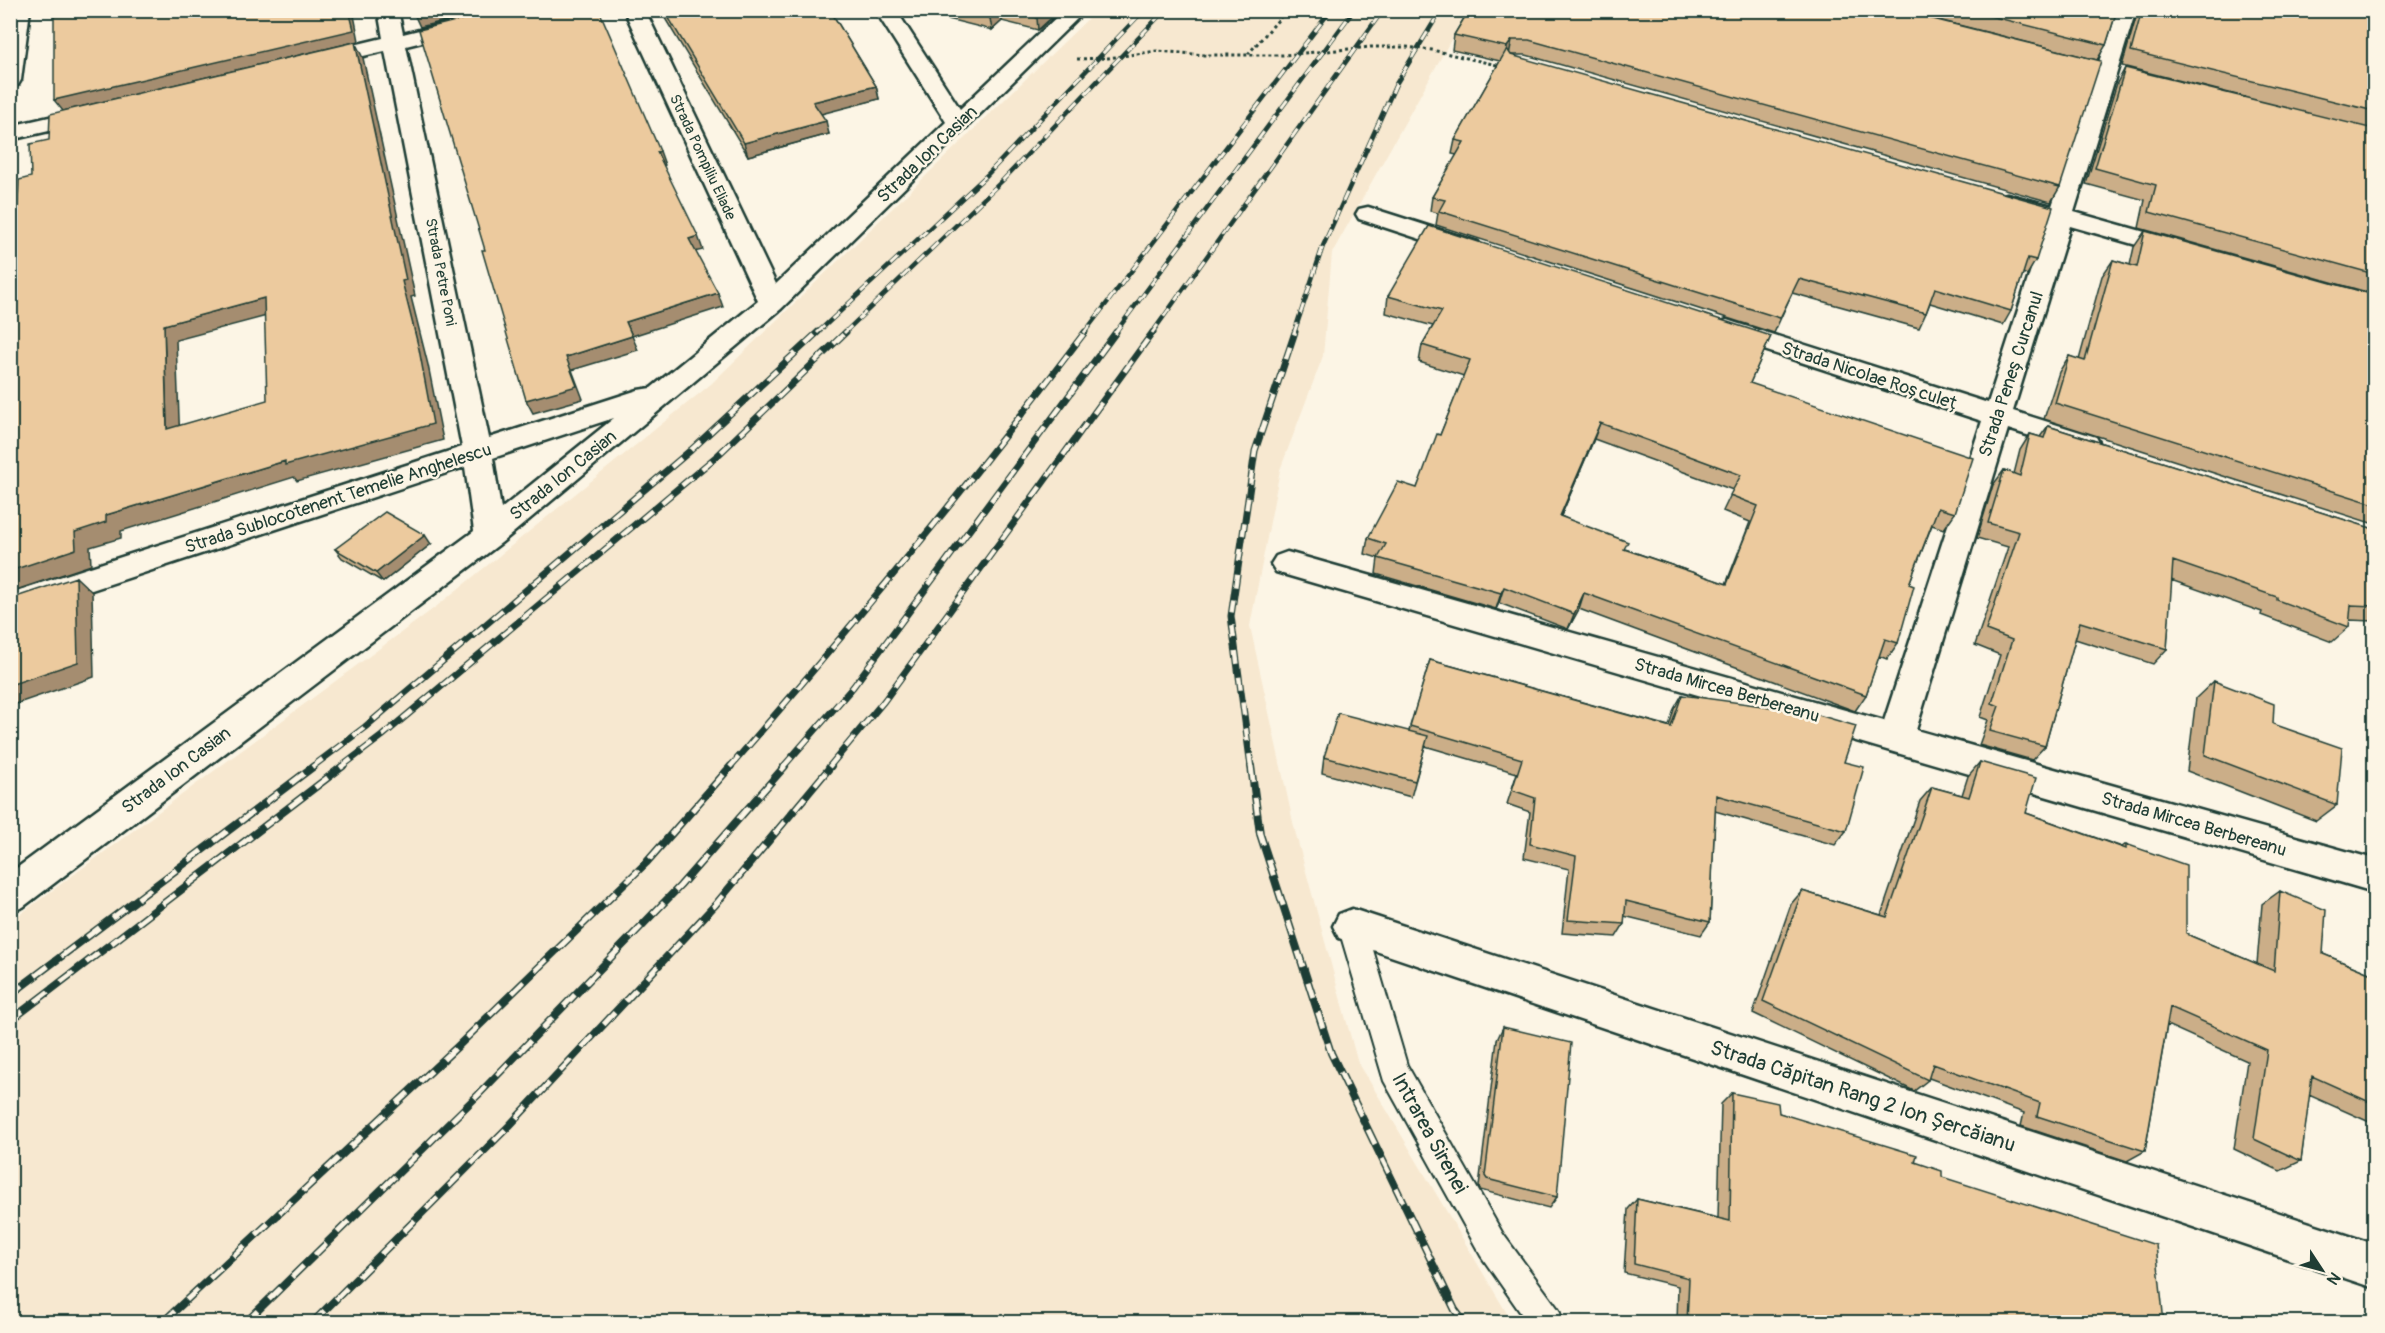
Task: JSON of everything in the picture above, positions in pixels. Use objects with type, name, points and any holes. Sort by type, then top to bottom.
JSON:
[{"type":"street","points":[[10,80],[20,10]]},
{"type":"street","name":"Strada Petre Poni","points":[[388,10],[477,452],[490,535]]},
{"type":"street","points":[[302,64],[528,10]]},
{"type":"street","name":"Strada Pompiliu Eliade","points":[[634,10],[772,303]]},
{"type":"street","points":[[885,10],[959,124]]},
{"type":"street","name":"Strada Ion Casian","points":[[10,895],[490,535],[772,303],[1076,10]]},
{"type":"street","name":"Strada Peneș Curcanul","points":[[1896,738],[2126,10]]},
{"type":"street","points":[[10,133],[115,108]]},
{"type":"street","points":[[1982,194],[2207,257]]},
{"type":"street","points":[[1368,214],[1492,254]]},
{"type":"street","name":"Strada Nicolae Roșculeț","points":[[1705,322],[2108,452]]},
{"type":"street","name":"Strada Sublocotenent Temelie Anghelescu","points":[[10,605],[666,391]]},
{"type":"street","name":"Strada Mircea Berbereanu","points":[[1287,564],[2374,876]]},
{"type":"street","name":"Strada Căpitan Rang 2 Ion Șercăianu","points":[[1352,926],[2374,1266]]},
{"type":"lane","name":"Intrarea Sirenei","points":[[1352,926],[1394,1071],[1492,1245],[1548,1323]]},
{"type":"path","points":[[1248,54],[1287,10]]},
{"type":"path","points":[[1033,52],[1067,59],[1108,58],[1157,51],[1204,55],[1283,56],[1371,47],[1406,47],[1432,50],[1501,65]]},
{"type":"shaded area","points":[[1096,11],[1467,11],[1332,253],[1323,356],[1280,470],[1250,626],[1295,831],[1357,1060],[1512,1322],[11,1322],[11,921],[437,606],[711,384]]},
{"type":"building","points":[[54,10],[349,10],[354,30],[54,100]]},
{"type":"building","points":[[413,10],[427,10],[414,14]]},
{"type":"building","points":[[500,10],[599,10],[660,151],[657,152],[698,236],[689,239],[718,293],[626,322],[632,336],[566,357],[577,386],[526,400],[482,250],[485,250],[419,30]]},
{"type":"building","points":[[664,10],[830,10],[876,86],[813,102],[826,121],[744,143]]},
{"type":"building","points":[[961,10],[999,10],[990,18]]},
{"type":"building","points":[[1008,10],[1045,10],[1037,18]]},
{"type":"building","points":[[1469,10],[1897,10],[2101,61],[2060,187],[1529,40],[1512,40],[1507,47],[1454,35]]},
{"type":"building","points":[[1966,10],[2117,10],[2106,45]]},
{"type":"building","points":[[2142,10],[2374,10],[2374,111],[2131,51]]},
{"type":"building","points":[[355,42],[406,280],[402,281],[419,349],[433,424],[285,465],[285,461],[106,515],[106,522],[75,532],[76,549],[10,571],[10,290],[14,289],[19,180],[31,177],[30,144],[49,140],[50,114]],"holes":[[[264,298],[267,400],[167,429],[164,325]]]},
{"type":"building","points":[[1507,49],[1511,55],[2053,207],[2036,260],[2028,258],[2011,311],[1935,288],[1926,313],[1799,279],[1780,318],[1439,211],[1445,200],[1432,197],[1464,142],[1455,140]]},
{"type":"building","points":[[2125,68],[2374,129],[2374,274],[2149,212],[2156,185],[2095,168]]},
{"type":"building","points":[[1429,226],[1771,336],[1750,383],[1973,458],[1955,513],[1938,508],[1909,584],[1914,586],[1898,643],[1885,639],[1866,695],[1584,593],[1574,614],[1504,587],[1501,593],[1378,558],[1386,544],[1368,538],[1398,482],[1417,488],[1437,434],[1440,435],[1470,360],[1422,345],[1442,311],[1388,296]],"holes":[[[1600,423],[1741,475],[1730,495],[1758,506],[1727,584],[1624,549],[1628,542],[1560,516]]]},
{"type":"building","points":[[2145,231],[2374,295],[2374,504],[2055,403],[2069,356],[2085,361],[2113,260],[2137,267]]},
{"type":"building","points":[[2048,426],[2374,529],[2374,606],[2351,605],[2349,627],[2277,600],[2277,597],[2173,561],[2167,649],[2080,622],[2045,746],[1990,731],[1999,706],[1992,703],[2012,640],[1986,630],[2019,532],[1988,523],[2004,470],[2020,476],[2030,434],[2044,438]]},
{"type":"building","points":[[385,512],[425,535],[376,573],[335,549]]},
{"type":"building","points":[[76,577],[78,662],[10,685],[10,599]]},
{"type":"building","points":[[1430,660],[1671,727],[1682,695],[1808,712],[1856,726],[1844,762],[1864,767],[1846,831],[1716,795],[1710,922],[1626,901],[1624,924],[1568,920],[1576,856],[1530,844],[1535,798],[1512,790],[1522,759],[1410,726]]},
{"type":"building","points":[[2214,681],[2274,704],[2273,724],[2342,748],[2337,805],[2205,755]]},
{"type":"building","points":[[1338,713],[1428,736],[1415,781],[1324,757]]},
{"type":"building","points":[[1980,762],[2036,778],[2026,813],[2126,849],[2126,844],[2186,865],[2186,934],[2274,971],[2280,891],[2326,910],[2323,954],[2374,975],[2374,1104],[2312,1076],[2301,1161],[2254,1139],[2267,1050],[2170,1007],[2145,1151],[2037,1116],[2040,1103],[1933,1064],[1928,1080],[1763,1001],[1802,891],[1887,917],[1932,787],[1969,797]]},
{"type":"building","points":[[1503,1027],[1571,1043],[1557,1197],[1487,1179],[1485,1176]]},
{"type":"building","points":[[1732,1093],[1778,1103],[1779,1113],[1917,1155],[1915,1162],[1942,1171],[1942,1177],[2156,1245],[2164,1323],[1687,1323],[1689,1278],[1634,1264],[1637,1199],[1730,1221]]},
{"type":"railway","points":[[817,333],[987,175],[1144,10]]},
{"type":"railway","points":[[844,333],[1003,180],[1165,10]]},
{"type":"railway","points":[[1084,333],[1331,10]]},
{"type":"railway","points":[[1115,333],[1354,10]]},
{"type":"railway","points":[[1152,333],[1383,10]]},
{"type":"railway","points":[[1294,333],[1323,246],[1396,84],[1441,10]]},
{"type":"railway","points":[[312,767],[365,727],[691,450],[818,332]]},
{"type":"railway","points":[[341,767],[382,736],[717,456],[846,332]]},
{"type":"railway","points":[[730,767],[911,552],[1085,332]]},
{"type":"railway","points":[[783,767],[853,687],[1116,332]]},
{"type":"railway","points":[[829,767],[884,701],[1153,332]]},
{"type":"railway","points":[[1251,767],[1231,616],[1255,451],[1295,332]]},
{"type":"railway","points":[[10,995],[314,766]]},
{"type":"railway","points":[[10,1021],[343,766]]},
{"type":"railway","points":[[163,1322],[457,1047],[646,863],[731,766]]},
{"type":"railway","points":[[246,1322],[478,1095],[680,886],[785,766]]},
{"type":"railway","points":[[313,1322],[509,1126],[716,904],[831,766]]},
{"type":"railway","points":[[1251,766],[1260,834],[1331,1053],[1455,1310],[1464,1322]]}]
